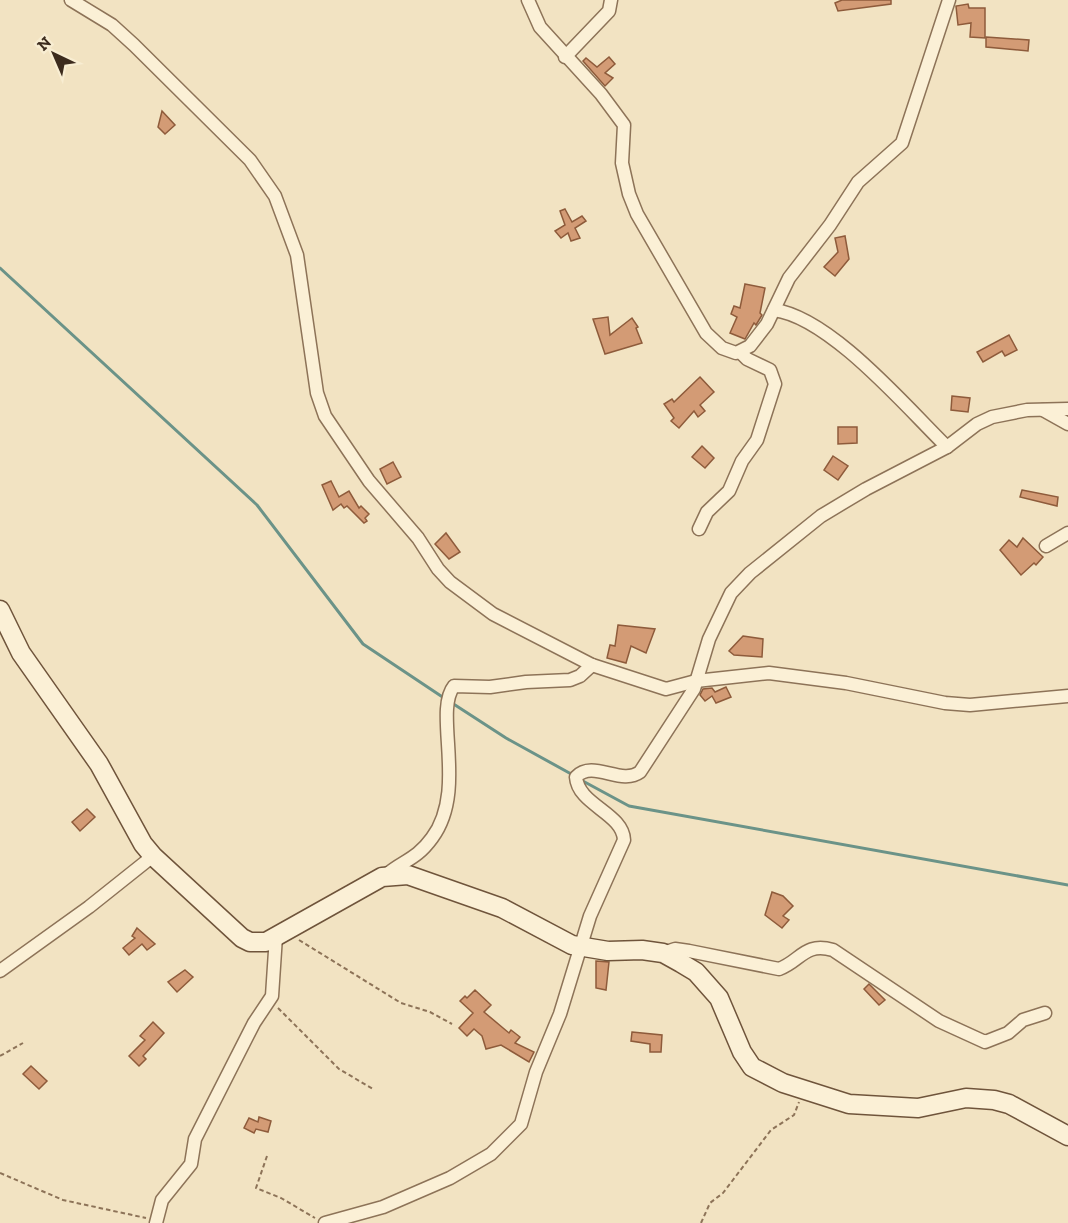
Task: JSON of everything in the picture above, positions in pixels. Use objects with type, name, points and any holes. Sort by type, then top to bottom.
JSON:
[{"type":"street","points":[[71,0],[111,25],[134,45],[243,153],[275,196],[297,255],[321,406],[369,481],[418,538],[438,569],[450,582],[493,614],[592,665],[666,689],[679,688],[696,681],[770,673],[846,682],[908,698],[970,705],[1068,696]]},
{"type":"street","points":[[528,0],[537,22],[565,57],[601,94],[624,125],[622,163],[629,194],[637,214],[696,318],[713,342],[725,351],[740,352],[747,359],[770,370],[775,384],[757,440],[742,461],[729,491],[707,512],[699,529]]},
{"type":"street","points":[[565,57],[609,11],[612,0]]},
{"type":"street","points":[[740,352],[759,335],[789,278],[830,225],[858,182],[902,143],[949,0]]},
{"type":"street","points":[[774,310],[792,315],[837,341],[947,447]]},
{"type":"street","points":[[1040,409],[1068,424]]},
{"type":"street","points":[[326,1223],[383,1207],[450,1178],[491,1154],[512,1135],[527,1112],[536,1072],[560,1014],[579,946],[602,885],[624,840],[622,830],[584,793],[576,777],[584,772],[594,771],[625,777],[638,774],[689,698],[709,639],[740,582],[821,516],[866,489],[947,447],[992,417],[1040,409],[1068,409]]},
{"type":"street","points":[[1046,546],[1068,533]]},
{"type":"street","points":[[0,610],[5,632],[99,764],[143,844],[173,878],[242,938],[257,943],[280,934],[409,862],[437,831],[446,811],[451,776],[448,700],[454,686],[490,687],[525,682],[564,681],[580,676],[592,665]]},
{"type":"street","points":[[0,971],[89,908],[153,856]]},
{"type":"street","points":[[386,875],[408,875],[483,900],[564,941],[579,946],[608,951],[642,950],[663,953],[696,972],[719,998],[742,1052],[752,1067],[801,1090],[849,1104],[912,1107],[966,1098],[994,1100],[1009,1104],[1068,1136]]},
{"type":"street","points":[[156,1221],[166,1194],[191,1164],[195,1139],[248,1034],[270,999],[275,982],[280,934]]},
{"type":"street","points":[[663,953],[675,949],[707,953],[779,969],[801,953],[825,948],[847,958],[889,990],[946,1026],[984,1042],[1008,1033],[1023,1020],[1045,1014]]},
{"type":"path","points":[[280,934],[401,1003],[430,1012],[452,1024]]},
{"type":"path","points":[[270,999],[296,1028],[339,1069],[373,1089]]},
{"type":"path","points":[[0,1056],[23,1043]]},
{"type":"path","points":[[701,1223],[710,1203],[723,1193],[771,1130],[794,1115],[801,1090]]},
{"type":"path","points":[[267,1156],[256,1182],[257,1190],[281,1198],[326,1223]]},
{"type":"path","points":[[0,1173],[63,1200],[156,1221]]},
{"type":"building","points":[[842,0],[891,0],[891,4],[838,11],[835,3]]},
{"type":"building","points":[[968,4],[969,8],[985,8],[985,38],[970,37],[971,23],[958,25],[956,6]]},
{"type":"building","points":[[986,37],[1029,40],[1028,51],[986,47]]},
{"type":"building","points":[[609,57],[615,64],[605,73],[613,78],[605,86],[583,61],[586,58],[597,67]]},
{"type":"building","points":[[162,111],[175,125],[165,134],[158,127]]},
{"type":"building","points":[[565,209],[572,222],[582,216],[586,221],[575,228],[580,238],[571,241],[568,233],[561,238],[555,231],[565,225],[560,211]]},
{"type":"building","points":[[845,236],[849,259],[835,276],[824,267],[838,252],[835,238]]},
{"type":"building","points":[[745,284],[765,288],[760,313],[762,315],[756,325],[754,323],[745,339],[730,333],[737,317],[731,314],[734,306],[740,308]]},
{"type":"building","points":[[608,317],[610,335],[632,318],[638,327],[636,328],[642,343],[605,354],[593,319]]},
{"type":"building","points":[[1009,335],[1017,350],[1005,356],[1002,351],[983,362],[977,352]]},
{"type":"building","points":[[700,377],[714,392],[700,405],[705,411],[698,417],[694,411],[679,428],[671,421],[674,418],[664,404],[672,399],[674,402]]},
{"type":"building","points":[[952,396],[970,398],[968,412],[951,410]]},
{"type":"building","points":[[838,427],[857,427],[857,443],[838,444]]},
{"type":"building","points":[[702,446],[714,458],[705,468],[692,457]]},
{"type":"building","points":[[833,456],[848,466],[838,480],[824,470]]},
{"type":"building","points":[[393,462],[401,477],[387,484],[380,469]]},
{"type":"building","points":[[331,481],[339,497],[349,491],[359,508],[361,506],[369,514],[365,518],[367,521],[364,523],[347,506],[344,508],[341,504],[333,510],[322,485]]},
{"type":"building","points":[[1022,490],[1058,497],[1057,506],[1020,497]]},
{"type":"building","points":[[446,533],[460,552],[449,559],[435,544]]},
{"type":"building","points":[[1023,538],[1043,557],[1021,575],[1000,550],[1009,540],[1017,547]]},
{"type":"building","points":[[618,625],[655,629],[646,653],[631,646],[626,663],[607,658],[610,645],[615,646]]},
{"type":"building","points":[[743,636],[763,639],[762,657],[734,655],[729,651]]},
{"type":"building","points":[[726,687],[731,697],[716,703],[712,696],[705,701],[700,695],[703,689],[712,688],[715,692]]},
{"type":"building","points":[[87,809],[95,817],[80,831],[72,822]]},
{"type":"building","points":[[772,892],[783,896],[793,906],[783,916],[789,920],[782,928],[765,915]]},
{"type":"building","points":[[137,928],[155,944],[147,950],[142,944],[129,955],[123,948],[135,938],[132,936]]},
{"type":"building","points":[[596,961],[609,962],[606,990],[596,988]]},
{"type":"building","points":[[185,970],[193,977],[177,992],[168,982]]},
{"type":"building","points":[[869,984],[885,1000],[879,1005],[864,989]]},
{"type":"building","points":[[475,990],[491,1005],[484,1012],[509,1033],[511,1030],[520,1037],[515,1043],[534,1052],[529,1062],[501,1045],[486,1049],[482,1036],[474,1029],[467,1036],[459,1028],[473,1013],[460,1001]]},
{"type":"building","points":[[153,1022],[164,1033],[143,1056],[146,1059],[139,1066],[129,1056],[145,1040],[140,1036]]},
{"type":"building","points":[[632,1032],[662,1035],[661,1052],[650,1052],[650,1044],[631,1041]]},
{"type":"building","points":[[31,1066],[47,1081],[39,1089],[23,1074]]},
{"type":"building","points":[[259,1117],[271,1121],[268,1132],[256,1129],[254,1133],[244,1128],[249,1118],[258,1122]]},
{"type":"waterway","points":[[0,268],[257,505],[363,644],[444,698]]},
{"type":"waterway","points":[[452,703],[506,738],[573,775]]},
{"type":"waterway","points":[[581,780],[629,806],[1068,885]]}]
